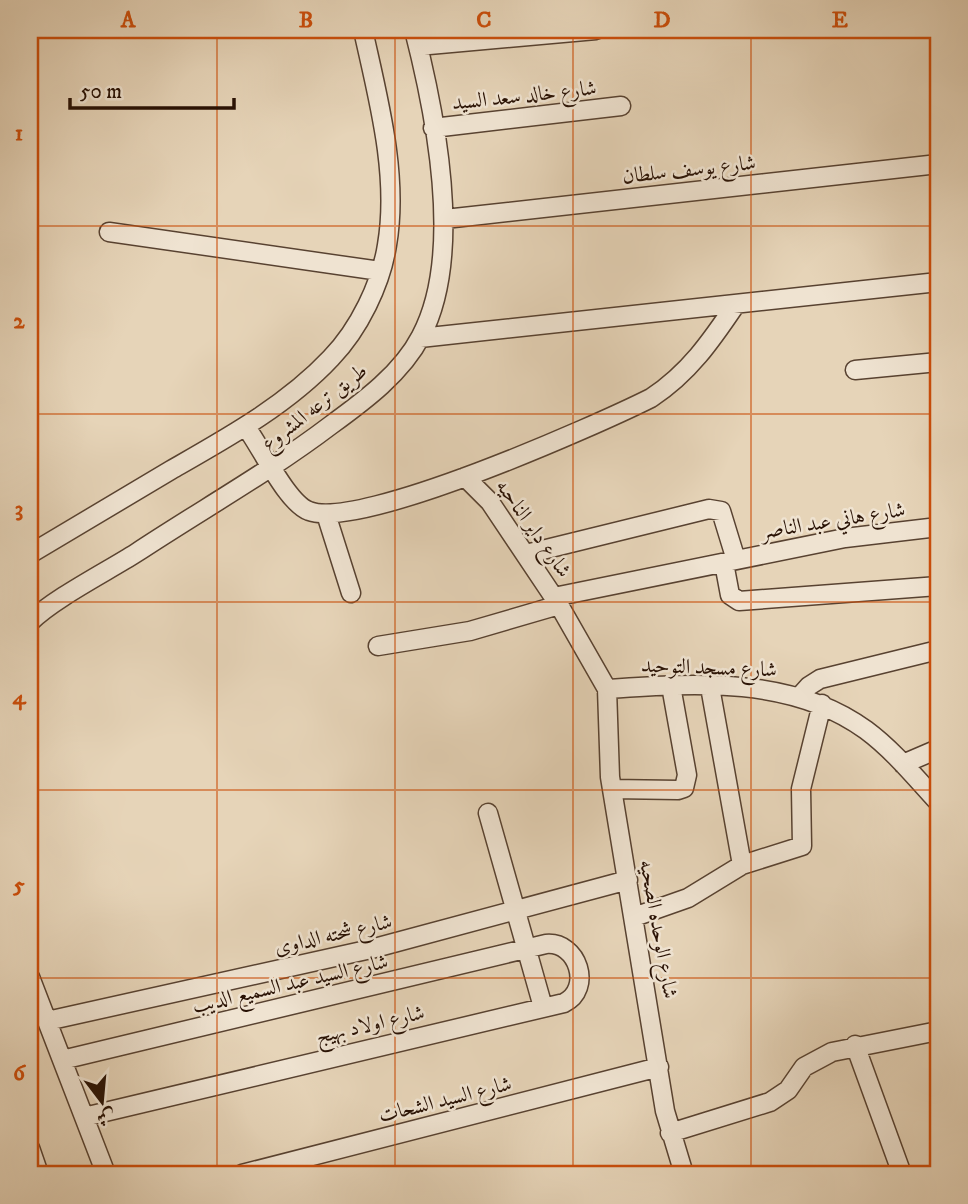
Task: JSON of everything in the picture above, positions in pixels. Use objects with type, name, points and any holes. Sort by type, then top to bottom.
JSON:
[{"type":"street","points":[[30,554],[249,431],[332,358],[356,324],[380,271],[387,245],[390,194],[374,81],[363,30]]},
{"type":"street","points":[[416,38],[596,30]]},
{"type":"street","name":"طريق ترعه المشروع","points":[[30,622],[361,404],[394,372],[420,338],[432,310],[438,284],[445,242],[445,219],[433,128],[416,38]]},
{"type":"street","name":"شارع خالد سعد السيد","points":[[433,128],[621,106]]},
{"type":"street","name":"شارع يوسف سلطان","points":[[445,219],[938,164]]},
{"type":"street","points":[[109,232],[380,271]]},
{"type":"street","points":[[420,338],[938,282]]},
{"type":"street","points":[[465,477],[651,398],[675,382],[692,365],[736,304]]},
{"type":"street","points":[[855,370],[938,362]]},
{"type":"street","points":[[249,431],[294,500],[307,510],[326,514],[351,593]]},
{"type":"street","name":"شارع داير الناحيه","points":[[326,514],[371,508],[465,477],[481,489],[526,554],[557,601],[607,689]]},
{"type":"street","points":[[526,554],[695,510],[709,509],[721,511],[730,561],[730,595],[739,601],[938,586]]},
{"type":"street","name":"شارع هاني عبد الناصر","points":[[378,646],[470,631],[557,601],[730,561],[845,538],[938,527]]},
{"type":"street","points":[[800,696],[820,679],[938,650]]},
{"type":"street","points":[[612,789],[684,788],[687,775],[671,686]]},
{"type":"street","name":"شارع مسجد التوحيد","points":[[607,689],[671,686],[757,688],[800,696],[822,704],[866,730],[938,802]]},
{"type":"street","points":[[710,687],[741,865]]},
{"type":"street","name":"شارع الوحده الصحيه","points":[[607,689],[612,789],[670,1133],[684,1174]]},
{"type":"street","points":[[634,917],[688,898],[741,865],[802,846],[801,789],[822,704]]},
{"type":"street","points":[[903,765],[938,749]]},
{"type":"street","points":[[488,813],[518,911],[542,1007]]},
{"type":"street","name":"شارع شحته الداوى","points":[[47,1021],[332,958],[628,880]]},
{"type":"street","name":"شارع اولاد بهيج","points":[[84,1117],[573,998],[579,987],[578,972],[569,949],[557,943],[528,950]]},
{"type":"street","name":"شارع السيد عبد السميع الديب","points":[[62,1060],[528,950]]},
{"type":"street","points":[[30,977],[106,1174]]},
{"type":"street","points":[[670,1133],[770,1102],[788,1090],[804,1067],[816,1058],[855,1045],[938,1031]]},
{"type":"street","points":[[855,1045],[902,1174]]},
{"type":"street","name":"شارع السيد الشحات","points":[[242,1174],[659,1067]]},
{"type":"street","points":[[30,1148],[40,1174]]}]
